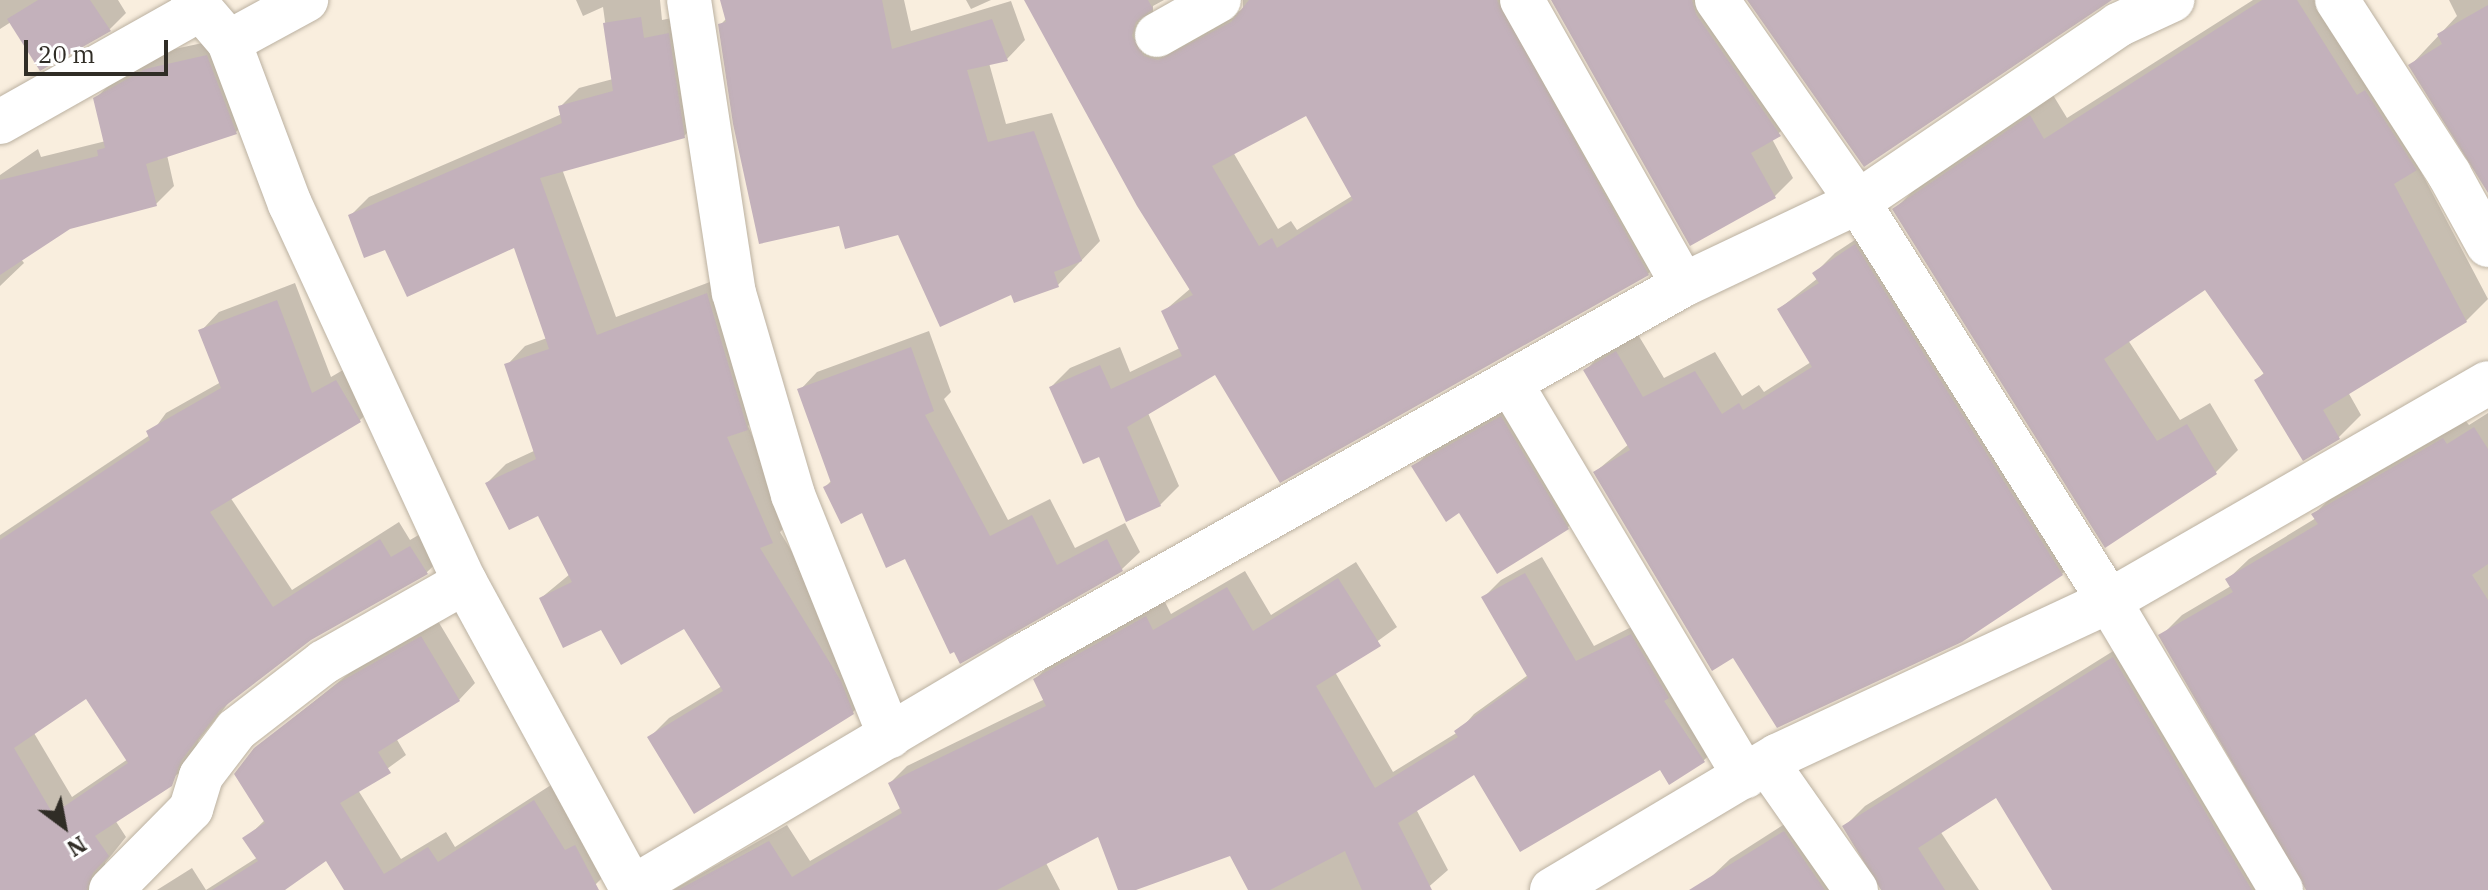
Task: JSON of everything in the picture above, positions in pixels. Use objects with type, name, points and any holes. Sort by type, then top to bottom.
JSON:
[{"type":"street","points":[[229,42],[306,0]]},
{"type":"street","points":[[689,0],[734,293],[793,495],[890,736]]},
{"type":"street","points":[[1157,35],[1219,0]]},
{"type":"street","points":[[1522,0],[1683,285]]},
{"type":"street","points":[[1717,0],[1858,202],[2109,601],[2281,890]]},
{"type":"street","points":[[0,122],[196,5],[229,42],[290,204],[465,582],[632,889],[890,736],[1683,285],[1858,202],[2118,25],[2172,0]]},
{"type":"street","points":[[2337,0],[2449,174],[2488,245]]},
{"type":"street","points":[[1511,384],[1756,769],[1856,890]]},
{"type":"street","points":[[1552,890],[1756,769],[2109,601],[2486,389]]},
{"type":"street","points":[[111,890],[191,809],[201,776],[236,730],[324,662],[465,582]]},
{"type":"building","points":[[38,0],[90,0],[111,31],[40,71],[7,19]]},
{"type":"building","points":[[720,0],[882,0],[892,49],[992,19],[1008,61],[967,70],[988,142],[1034,131],[1082,261],[1054,272],[1059,287],[1014,303],[1011,295],[940,327],[898,235],[845,249],[839,226],[759,244],[733,124],[718,24],[726,22]]},
{"type":"building","points":[[1024,0],[1148,0],[1153,9],[1136,22],[1132,36],[1144,56],[1158,60],[1231,22],[1249,0],[1497,0],[1649,275],[1280,483],[1215,375],[1127,427],[1161,506],[1126,522],[1099,457],[1083,464],[1049,387],[1100,365],[1111,389],[1182,356],[1161,311],[1193,295],[1137,206]],"holes":[[[1306,116],[1353,200],[1277,248],[1272,238],[1259,246],[1212,166]]]},
{"type":"building","points":[[1551,0],[1692,0],[1696,14],[1781,136],[1751,153],[1776,198],[1690,246]]},
{"type":"building","points":[[1747,0],[2112,0],[1864,167]]},
{"type":"building","points":[[2262,0],[2297,0],[2357,95],[2365,90],[2417,170],[2394,184],[2467,322],[2323,410],[2340,439],[2303,461],[2254,380],[2264,374],[2205,290],[2104,359],[2157,441],[2187,424],[2217,474],[2105,548],[1892,209],[2030,115],[2044,139]]},
{"type":"building","points":[[2488,5],[2488,193],[2408,65],[2442,44],[2437,34]]},
{"type":"building","points":[[641,17],[644,38],[669,33],[685,138],[540,178],[597,335],[707,293],[748,430],[727,437],[773,543],[760,548],[841,681],[854,714],[694,814],[647,737],[723,691],[684,629],[621,665],[601,630],[563,648],[539,598],[572,582],[538,516],[509,530],[485,483],[536,459],[504,364],[549,349],[514,248],[407,297],[385,250],[364,258],[348,215],[562,123],[558,106],[613,91],[603,23]]},
{"type":"building","points":[[207,55],[237,134],[146,164],[157,206],[70,229],[0,275],[0,180],[98,156],[97,150],[105,148],[93,98],[145,69]]},
{"type":"building","points":[[1855,244],[2063,575],[1962,642],[1777,728],[1733,658],[1712,671],[1593,472],[1630,450],[1583,370],[1616,351],[1643,397],[1695,371],[1722,414],[1739,403],[1743,410],[1812,367],[1777,309],[1819,283],[1812,273]]},
{"type":"building","points":[[277,300],[312,393],[336,380],[361,422],[210,512],[273,607],[380,539],[391,557],[410,546],[428,574],[311,640],[220,710],[181,761],[172,786],[95,836],[109,856],[93,873],[87,890],[0,890],[0,540],[150,440],[146,431],[221,388],[198,330]],"holes":[[[86,699],[128,763],[53,814],[14,748]]]},
{"type":"building","points":[[911,347],[934,411],[925,415],[990,536],[1032,515],[1057,565],[1107,539],[1123,571],[960,664],[954,652],[950,654],[905,559],[886,568],[862,513],[841,524],[823,487],[831,483],[797,389]]},
{"type":"building","points":[[1501,416],[1569,529],[1497,574],[1459,513],[1446,522],[1411,466]]},
{"type":"building","points":[[2474,427],[2488,449],[2488,564],[2472,575],[2488,600],[2488,890],[2306,890],[2158,635],[2233,592],[2225,579],[2318,524],[2311,514],[2443,438],[2447,444]]},
{"type":"building","points":[[1525,573],[1576,661],[1631,634],[1669,698],[1664,701],[1705,762],[1669,785],[1660,770],[1520,852],[1474,775],[1398,823],[1432,890],[1362,890],[1345,851],[1270,890],[1248,890],[1230,856],[1136,890],[1118,890],[1098,837],[997,890],[678,890],[769,841],[792,877],[902,813],[888,783],[1046,706],[1033,679],[1146,616],[1153,630],[1227,587],[1253,631],[1338,578],[1381,646],[1316,686],[1375,788],[1458,737],[1454,731],[1528,678],[1481,597]]},
{"type":"building","points":[[421,636],[460,701],[378,752],[391,773],[340,803],[384,874],[428,847],[438,862],[534,800],[565,850],[575,845],[599,890],[344,890],[326,861],[285,890],[212,890],[258,861],[242,838],[265,823],[234,774],[254,748],[338,683]]},
{"type":"building","points":[[2113,657],[2252,890],[2052,890],[1996,798],[1918,848],[1945,890],[1881,890],[1842,826]]},
{"type":"building","points":[[1784,831],[1825,890],[1689,890]]}]
